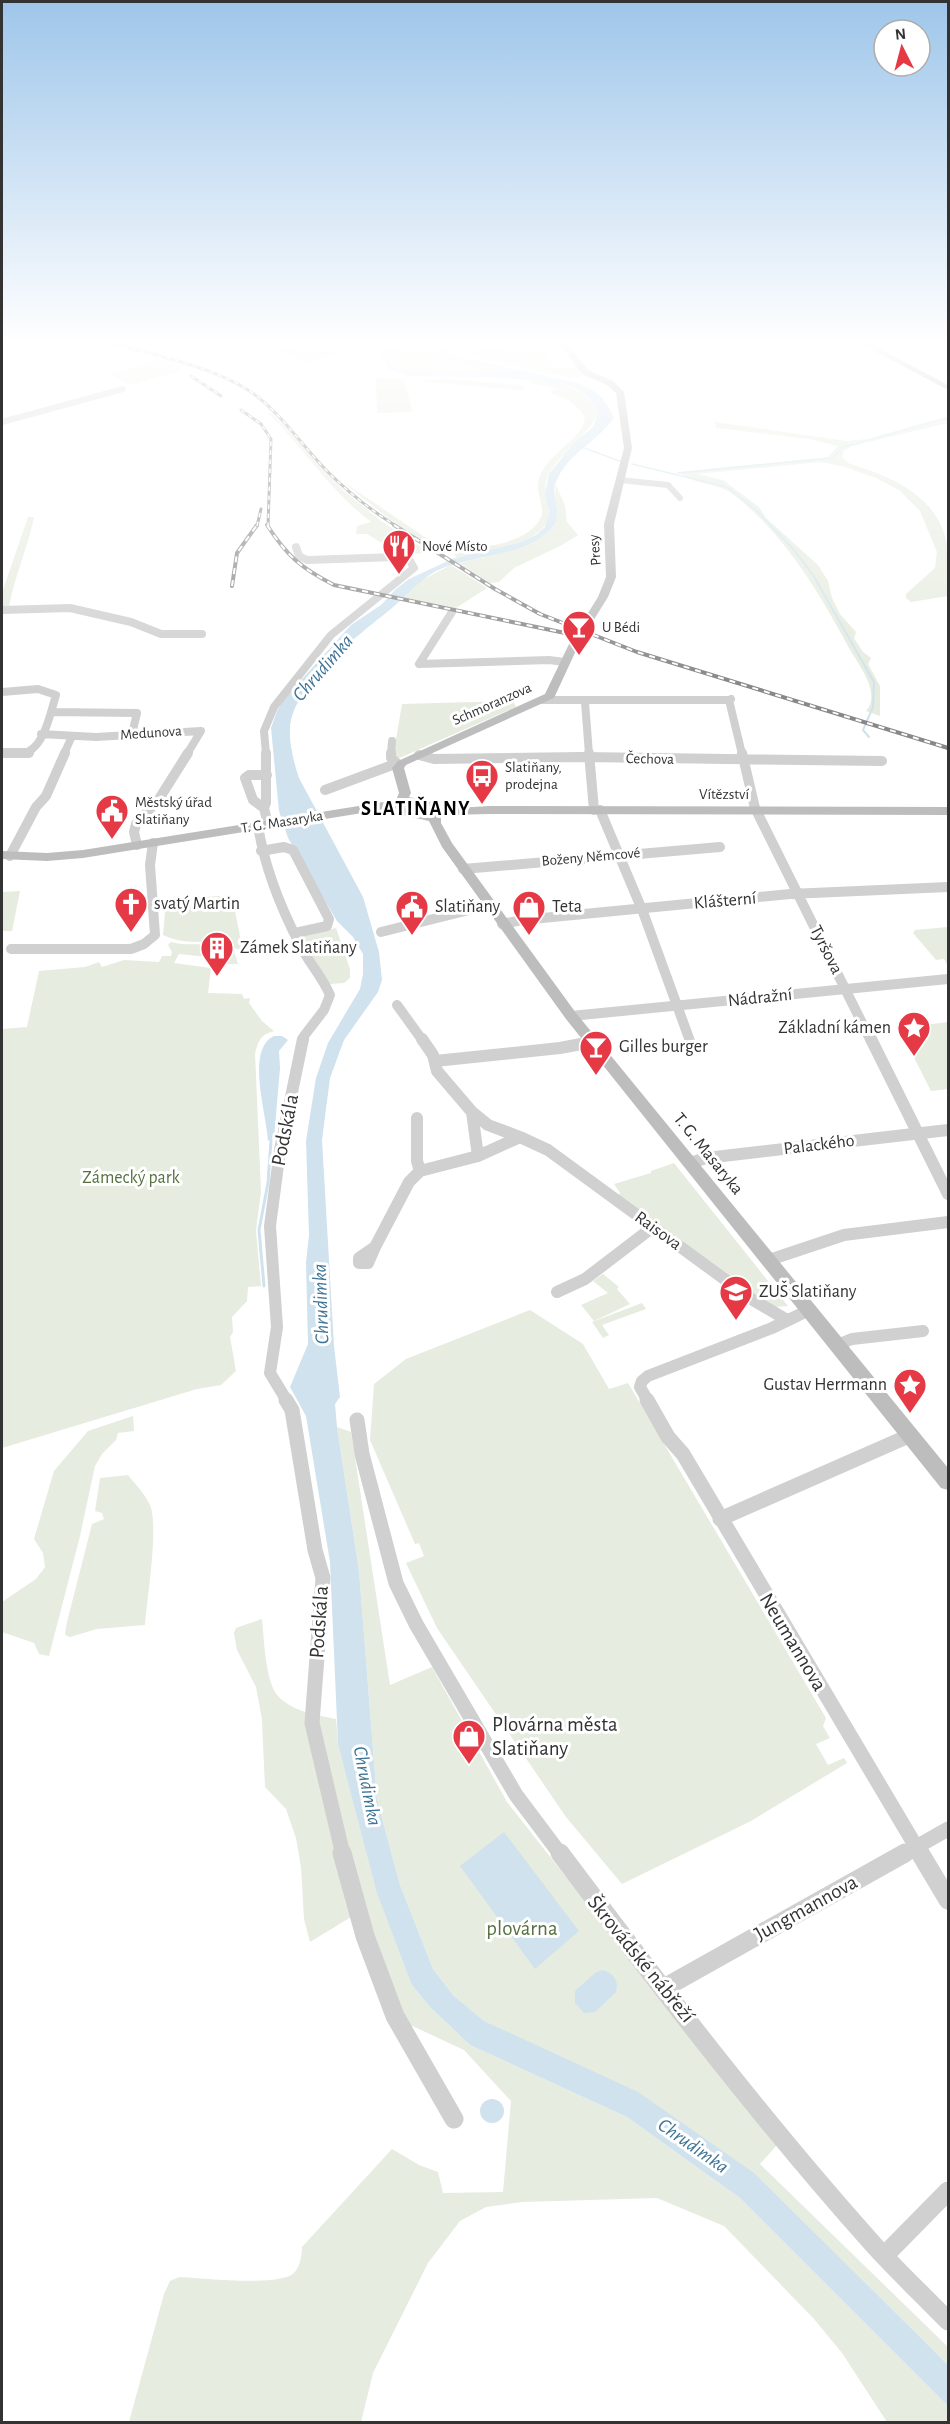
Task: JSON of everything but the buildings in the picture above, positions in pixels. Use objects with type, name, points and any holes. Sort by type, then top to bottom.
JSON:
[{"type":"main road","name":"Presy","points":[[581,632],[603,597],[611,577],[609,524],[626,457]]},
{"type":"main road","name":"Schmoranzova","points":[[397,765],[543,700],[553,692],[581,632]]},
{"type":"main road","points":[[397,765],[405,795],[401,806]]},
{"type":"main road","points":[[402,782],[411,796],[427,811]]},
{"type":"main road","name":"T. G. Masaryka","points":[[6,856],[63,856],[332,814],[388,810],[410,801],[427,811],[463,869],[571,1016],[948,1482]]},
{"type":"main road","name":"Vítězství","points":[[427,811],[499,809],[948,811]]},
{"type":"main road","name":"T. G. Masaryka","points":[[427,811],[424,821],[446,844]]},
{"type":"street","points":[[620,480],[667,485],[680,498]]},
{"type":"street","points":[[261,851],[284,848],[293,850],[325,910],[329,919],[327,926],[295,933],[261,851],[266,824],[264,808],[267,775],[266,724],[288,687],[331,635],[410,572],[413,565],[406,559],[396,557],[307,560],[299,555],[296,547]]},
{"type":"street","points":[[2,610],[70,608],[131,622],[161,634],[202,634]]},
{"type":"street","points":[[452,612],[418,664],[549,660],[566,662]]},
{"type":"street","points":[[2,692],[52,692],[56,695],[35,747],[30,752],[2,753]]},
{"type":"street","points":[[543,700],[585,702],[597,810],[641,908],[690,1041]]},
{"type":"street","name":"Tyršova","points":[[585,702],[730,700],[756,810],[948,1194]]},
{"type":"street","points":[[51,712],[137,713],[132,734]]},
{"type":"street","name":"Medunova","points":[[41,734],[72,736],[201,731],[159,799],[136,824],[134,832],[137,845]]},
{"type":"street","points":[[6,856],[36,807],[46,796],[72,736]]},
{"type":"street","points":[[325,790],[397,765],[391,758],[392,741]]},
{"type":"street","name":"Čechova","points":[[419,755],[437,759],[882,761]]},
{"type":"street","points":[[264,808],[253,800],[245,779],[249,775],[267,775]]},
{"type":"street","points":[[11,949],[133,949],[142,946],[155,935],[150,865],[153,843]]},
{"type":"street","name":"Boženy Němcové","points":[[463,869],[720,847]]},
{"type":"street","name":"Klášterní","points":[[502,924],[641,908],[800,894],[948,887]]},
{"type":"street","points":[[381,932],[489,905]]},
{"type":"street","name":"Podskála","points":[[295,933],[304,954],[323,979],[330,995],[324,1010],[303,1039],[282,1140],[271,1217],[273,1287],[277,1327],[270,1372],[292,1408],[315,1550],[323,1578],[313,1731],[350,1885],[365,1936],[401,2029],[454,2119]]},
{"type":"street","name":"Nádražní","points":[[571,1016],[948,979]]},
{"type":"street","name":"Raisova","points":[[397,1005],[435,1061],[438,1073],[472,1112],[488,1125],[548,1150],[753,1300],[787,1320]]},
{"type":"street","points":[[435,1061],[560,1048],[592,1042]]},
{"type":"street","points":[[472,1112],[478,1156]]},
{"type":"street","points":[[417,1118],[417,1161],[420,1171]]},
{"type":"street","name":"Palackého","points":[[690,1163],[706,1158],[948,1130]]},
{"type":"street","points":[[375,1247],[409,1182],[420,1171],[478,1156],[525,1139]]},
{"type":"street","points":[[769,1260],[844,1235],[948,1222]]},
{"type":"street","points":[[557,1292],[585,1279],[653,1227]]},
{"type":"street","points":[[787,1320],[809,1310]]},
{"type":"street","name":"Neumannova","points":[[787,1320],[772,1328],[648,1376],[641,1384],[642,1391],[668,1437],[682,1454],[948,1900]]},
{"type":"street","points":[[837,1345],[852,1339],[923,1331]]},
{"type":"street","name":"Škrovádské nábřeží","points":[[357,1420],[362,1454],[396,1583],[416,1624],[516,1796],[576,1878],[785,2143],[884,2256],[948,2321]]},
{"type":"street","points":[[720,1519],[911,1435]]},
{"type":"street","name":"Jungmannova","points":[[664,1988],[948,1829]]},
{"type":"street","points":[[884,2256],[948,2191]]},
{"type":"green space","points":[[307,457],[313,457],[344,491],[381,521],[431,553],[400,554],[367,534],[356,534],[357,526],[371,522],[329,483]]},
{"type":"green space","points":[[553,457],[561,457],[547,478],[545,488],[550,511],[547,522],[539,531],[513,545],[457,558],[450,549],[475,548],[502,543],[515,539],[536,525],[542,515],[538,483],[546,465]]},
{"type":"green space","points":[[842,457],[848,463],[893,480],[907,488],[930,508],[939,521],[947,543],[948,596],[911,602],[906,598],[906,594],[935,568],[937,552],[920,511],[899,490],[876,478],[842,466],[820,462],[697,474],[723,480],[759,507],[766,518],[818,565],[828,581],[832,598],[840,614],[856,632],[854,638],[863,652],[871,658],[868,664],[880,686],[880,716],[866,711],[871,696],[863,670],[826,606],[785,546],[734,495],[721,488],[693,480],[680,472]]},
{"type":"green space","points":[[342,481],[432,542],[449,548],[441,552],[389,519]]},
{"type":"green space","points":[[556,485],[565,505],[567,522],[578,535],[514,568],[499,582],[490,583],[459,563],[520,547],[552,528]]},
{"type":"green space","points":[[28,517],[34,517],[9,606],[2,607],[2,593]]},
{"type":"green space","points":[[451,565],[487,588],[456,608],[403,598],[422,580]]},
{"type":"green space","points":[[513,701],[516,707],[397,759],[393,757],[402,704]]},
{"type":"green space","points":[[20,891],[12,931],[2,931],[2,892]]},
{"type":"green space","points":[[232,895],[243,952],[221,944],[183,941],[163,935],[166,900]]},
{"type":"green space","points":[[948,927],[948,966],[944,959],[936,960],[913,933],[915,930]]},
{"type":"green space","points":[[336,928],[350,969],[350,978],[344,983],[330,984],[299,935]]},
{"type":"green space","name":"Zámecký park","points":[[171,942],[218,945],[234,951],[238,964],[225,964],[226,959],[179,954],[174,963],[211,968],[208,993],[242,994],[244,999],[250,998],[249,1003],[262,1021],[274,1031],[261,1039],[255,1053],[261,1191],[256,1231],[261,1286],[248,1287],[247,1301],[232,1317],[233,1332],[230,1337],[236,1371],[221,1385],[197,1389],[2,1448],[2,1029],[27,1027],[39,971],[85,967],[99,962],[102,967],[124,960],[159,962],[162,956],[171,956],[172,952],[168,945]]},
{"type":"green space","points":[[948,1022],[948,1089],[931,1091],[899,1028]]},
{"type":"green space","points":[[674,1163],[788,1306],[774,1307],[763,1303],[618,1196],[620,1193],[614,1184],[651,1173],[651,1171]]},
{"type":"green space","points":[[603,1274],[619,1287],[617,1289],[630,1304],[594,1321],[581,1305],[608,1293],[593,1281]]},
{"type":"green space","points":[[642,1303],[646,1309],[602,1325],[609,1335],[603,1338],[592,1322]]},
{"type":"green space","points":[[530,1310],[583,1344],[609,1389],[628,1383],[826,1718],[823,1726],[830,1738],[816,1744],[828,1765],[844,1758],[847,1763],[751,1821],[622,1884],[566,1817],[437,1628],[406,1563],[424,1556],[419,1543],[415,1544],[370,1440],[374,1384],[406,1359]]},
{"type":"green space","points":[[133,1416],[134,1431],[118,1433],[116,1440],[102,1454],[95,1466],[80,1536],[49,1656],[39,1654],[34,1643],[2,1632],[2,1602],[36,1579],[45,1567],[43,1553],[34,1539],[54,1471],[88,1431]]},
{"type":"green space","name":"plovárna","points":[[337,1427],[351,1432],[390,1685],[432,1667],[507,1802],[777,2145],[760,2164],[948,2347],[948,2365],[868,2287],[532,2044],[484,2021],[453,1995],[433,1969],[400,1885],[377,1800],[359,1571]]},
{"type":"green space","points":[[128,1475],[148,1501],[152,1515],[152,1563],[145,1625],[97,1629],[70,1637],[65,1635],[66,1626],[92,1524],[104,1519],[102,1513],[95,1511],[100,1478]]},
{"type":"green space","points":[[262,1619],[268,1671],[274,1691],[292,1706],[336,1719],[338,1744],[355,1806],[412,1985],[429,2006],[470,2045],[627,2117],[740,2198],[948,2406],[948,2422],[887,2422],[842,2353],[814,2319],[724,2226],[657,2198],[522,2202],[486,2207],[460,2221],[428,2263],[373,2373],[361,2422],[129,2422],[164,2294],[170,2281],[179,2277],[239,2281],[273,2280],[294,2273],[298,2268],[302,2247],[392,2149],[419,2165],[438,2172],[443,2193],[503,2192],[511,2101],[464,2050],[406,2023],[361,1911],[310,1942],[304,1919],[301,1867],[296,1838],[286,1809],[265,1787],[262,1720],[256,1687],[237,1650],[234,1633],[236,1628]]},
{"type":"water","name":"Chrudimka","points":[[562,457],[574,457],[556,482],[554,490],[557,516],[551,528],[544,535],[519,548],[449,566],[423,580],[328,663],[302,695],[290,728],[292,753],[299,778],[363,897],[379,952],[382,980],[378,992],[344,1040],[330,1078],[322,1140],[334,1346],[340,1397],[335,1404],[359,1571],[377,1800],[400,1885],[433,1969],[453,1995],[484,2021],[638,2092],[754,2173],[948,2365],[948,2406],[740,2198],[627,2117],[470,2045],[429,2006],[412,1985],[377,1893],[338,1744],[330,1562],[306,1416],[290,1387],[308,1344],[306,1263],[309,1235],[306,1141],[316,1078],[328,1043],[360,989],[363,954],[353,937],[337,921],[288,838],[279,811],[271,728],[284,699],[351,625],[381,605],[409,579],[452,559],[518,543],[536,535],[545,527],[550,512],[545,494],[549,474]]},
{"type":"water","points":[[274,1036],[282,1036],[288,1040],[279,1051],[280,1068],[274,1138],[268,1141],[259,1068],[265,1043]]},
{"type":"water","points":[[504,1832],[579,1931],[535,1969],[460,1866]]},
{"type":"water","points":[[602,1970],[615,1978],[616,1992],[595,2012],[584,2013],[575,2003],[575,1991],[595,1973]]},
{"type":"water","points":[[492,2099],[500,2103],[504,2111],[500,2119],[492,2123],[484,2119],[480,2111],[484,2103]]},
{"type":"waterway","points":[[609,457],[622,462]]},
{"type":"waterway","points":[[678,473],[833,457]]},
{"type":"waterway","points":[[632,464],[727,487],[757,511],[771,526]]},
{"type":"waterway","points":[[770,525],[794,550],[813,575],[874,682],[873,707],[863,730],[869,737]]},
{"type":"waterway","points":[[264,1286],[259,1230],[268,1183],[271,1140]]},
{"type":"railway","points":[[268,526],[270,457]]},
{"type":"railway","points":[[314,457],[361,501],[396,526]]},
{"type":"railway","points":[[257,526],[261,509]]},
{"type":"railway","points":[[232,586],[237,553],[257,525]]},
{"type":"railway","points":[[267,525],[281,545],[296,560],[312,573],[334,585],[570,634]]},
{"type":"railway","points":[[394,525],[495,589],[540,614],[637,652],[948,748]]},
{"type":"place","name":"Nové Místo","points":[[399,575]]},
{"type":"place","name":"U Bédi","points":[[579,656]]},
{"type":"place","name":"Slatiňany, prodejna","points":[[482,805]]},
{"type":"place","name":"Městský úřad Slatiňany","points":[[112,840]]},
{"type":"place","name":"svatý Martin","points":[[131,933]]},
{"type":"place","name":"Slatiňany","points":[[412,936]]},
{"type":"place","name":"Teta","points":[[529,936]]},
{"type":"place","name":"Zámek Slatiňany","points":[[217,977]]},
{"type":"place","name":"Základní kámen","points":[[914,1057]]},
{"type":"place","name":"Gilles burger","points":[[596,1076]]},
{"type":"place","name":"ZUŠ Slatiňany","points":[[736,1321]]},
{"type":"place","name":"Gustav Herrmann","points":[[910,1414]]},
{"type":"place","name":"Plovárna města Slatiňany","points":[[469,1765]]},
{"type":"district","name":"SLATIŇANY","points":[[416,809]]}]
